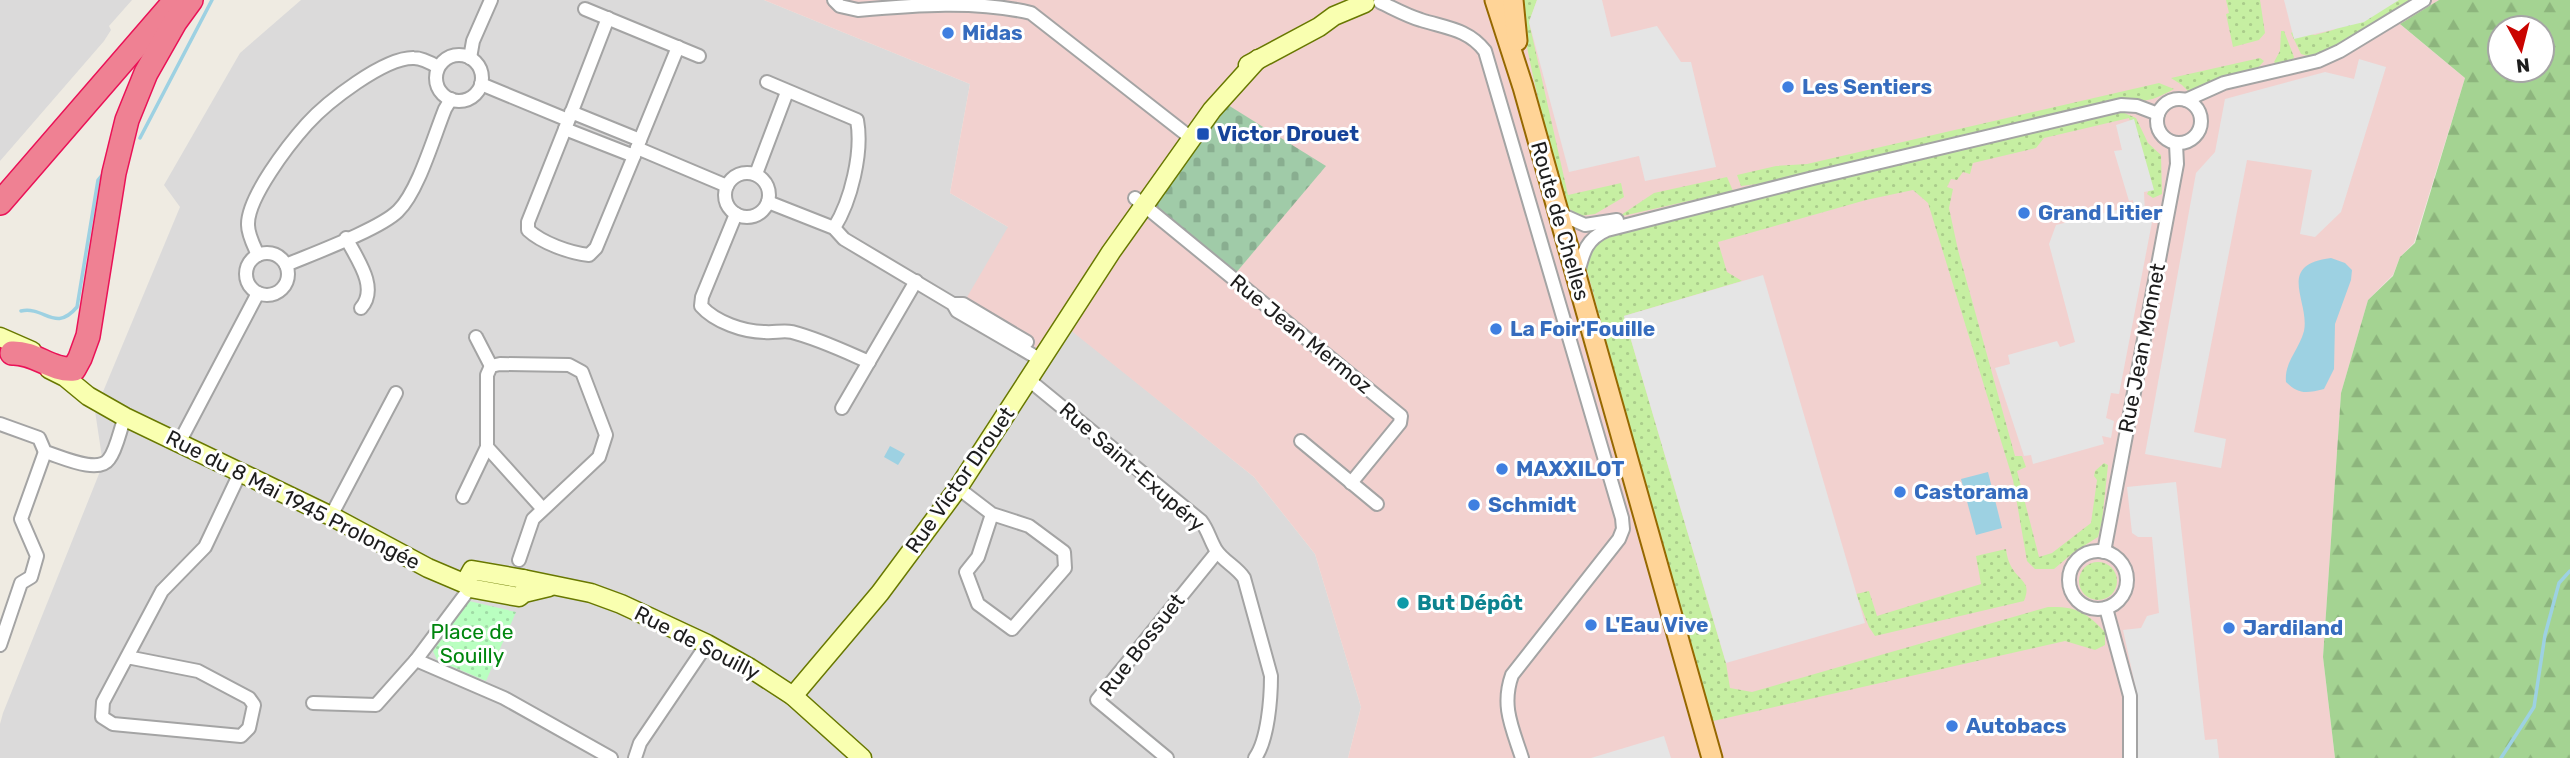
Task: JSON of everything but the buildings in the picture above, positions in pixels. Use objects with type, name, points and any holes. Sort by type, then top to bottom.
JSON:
[{"type":"highway","points":[[0,181],[159,0]]},
{"type":"highway","points":[[0,203],[176,0]]},
{"type":"highway","points":[[4,345],[26,352],[63,370],[74,369],[80,358],[88,336],[114,173],[127,120],[146,74],[174,22],[191,0]]},
{"type":"main road","name":"Route de Chelles","points":[[1495,0],[1523,87],[1713,758]]},
{"type":"main road","name":"Route de Chelles","points":[[1513,0],[1523,87]]},
{"type":"street","points":[[470,58],[473,41],[491,0]]},
{"type":"street","points":[[834,0],[840,6],[858,10],[975,0],[1008,4],[1031,13],[1187,134]]},
{"type":"street","name":"Rue Victor Drouet","points":[[1334,16],[1344,0]]},
{"type":"street","points":[[2186,100],[2198,108],[2202,123],[2196,136],[2183,144],[2176,144],[2164,138],[2157,127],[2161,107],[2172,100],[2186,100],[2224,83],[2318,61],[2349,46],[2424,0]]},
{"type":"street","points":[[1377,1],[1418,19],[1460,30],[1476,40],[1485,51],[1622,518],[1623,529],[1619,538],[1512,675],[1506,692],[1508,712],[1521,758]]},
{"type":"street","name":"Rue Victor Drouet","points":[[793,696],[880,593],[958,488],[1111,252],[1140,202],[1187,134],[1258,59],[1319,27],[1334,16],[1377,1]]},
{"type":"street","points":[[585,9],[699,56]]},
{"type":"street","points":[[608,19],[528,222],[528,230],[534,236],[589,256],[596,248],[678,47]]},
{"type":"street","points":[[463,55],[470,58],[480,69],[481,84],[478,91],[466,100],[444,96],[436,83],[438,67],[449,57],[463,55]]},
{"type":"street","points":[[258,255],[248,224],[251,209],[277,164],[306,124],[367,76],[398,60],[415,58],[438,67]]},
{"type":"street","points":[[767,82],[857,120],[860,138],[846,208],[834,228]]},
{"type":"street","points":[[481,84],[727,186]]},
{"type":"street","points":[[2201,115],[2212,89]]},
{"type":"street","points":[[756,174],[787,92]]},
{"type":"street","points":[[286,265],[397,213],[409,197],[451,99]]},
{"type":"street","points":[[1576,281],[1584,250],[1595,235],[1812,178],[2121,105],[2137,106],[2158,114]]},
{"type":"street","name":"Rue Jean Monnet","points":[[2104,552],[2177,164],[2176,144]]},
{"type":"street","points":[[742,173],[756,174],[766,183],[768,202],[761,212],[755,215],[749,217],[736,214],[727,204],[727,186],[742,173]]},
{"type":"street","points":[[1557,213],[1585,225],[1604,223],[1737,192],[1812,178]]},
{"type":"street","points":[[768,202],[834,228],[844,239],[953,304],[963,304],[1043,357]]},
{"type":"street","name":"Rue Jean Mermoz","points":[[1140,202],[1401,416],[1400,423],[1351,482]]},
{"type":"street","points":[[736,214],[702,297],[701,306],[708,314],[745,330],[788,331],[809,337],[869,362]]},
{"type":"street","points":[[346,238],[370,288],[368,300],[361,308]]},
{"type":"street","points":[[264,253],[277,256],[286,265],[287,280],[279,292],[265,295],[258,293],[248,284],[246,271],[252,259],[258,255],[264,253]]},
{"type":"street","points":[[842,408],[916,281]]},
{"type":"street","points":[[179,443],[258,293]]},
{"type":"street","points":[[476,337],[491,366]]},
{"type":"street","name":"Rue du 8 Mai 1945 Prolongée","points":[[4,345],[65,377],[88,396],[125,417],[331,516],[441,573]]},
{"type":"street","points":[[491,366],[569,365],[582,372],[606,435],[600,457],[533,519],[519,575]]},
{"type":"street","points":[[463,497],[486,447],[487,375],[491,366]]},
{"type":"street","name":"Rue du 8 Mai 1945 Prolongée","points":[[74,369],[94,387],[132,410],[146,425]]},
{"type":"street","name":"Rue Saint-Exupéry","points":[[1029,380],[1200,521],[1210,533],[1217,552],[1238,569],[1244,578],[1271,676],[1263,740],[1255,758]]},
{"type":"street","points":[[331,516],[396,393]]},
{"type":"street","points":[[45,452],[91,467],[101,466],[109,460],[125,417]]},
{"type":"street","points":[[0,424],[39,438],[45,452],[21,519],[37,556],[31,577],[22,583],[0,645]]},
{"type":"street","points":[[1301,441],[1377,505]]},
{"type":"street","points":[[486,447],[542,508]]},
{"type":"street","points":[[127,657],[198,671],[249,698],[254,705],[249,728],[241,736],[113,724],[103,717],[103,702],[162,591],[205,547],[240,473]]},
{"type":"street","points":[[958,488],[992,514],[1029,526],[1064,552],[1065,568],[1012,629],[978,604],[966,572],[978,557],[992,514]]},
{"type":"street","points":[[2095,551],[2104,552],[2119,561],[2127,576],[2124,592],[2106,608],[2083,605],[2073,595],[2069,582],[2072,566],[2078,559],[2095,551]]},
{"type":"street","name":"Rue Bossuet","points":[[1167,758],[1097,700],[1217,552]]},
{"type":"street","name":"Rue de Souilly","points":[[441,573],[470,581],[519,575],[553,586],[591,593],[621,604],[707,644],[750,668],[793,696],[862,758]]},
{"type":"street","points":[[313,704],[376,705],[416,660],[470,581]]},
{"type":"street","points":[[2106,608],[2130,696],[2130,758]]},
{"type":"street","points":[[635,758],[640,743],[707,644]]},
{"type":"street","points":[[416,660],[504,698],[611,758]]},
{"type":"shaded area","points":[[0,0],[132,0],[109,26],[111,30],[104,41],[0,161]]},
{"type":"shaded area","points":[[301,0],[764,0],[970,84],[950,193],[1008,227],[1064,324],[1254,477],[1315,554],[1361,707],[1348,758],[0,758],[0,724],[3,713],[103,464],[95,411],[180,207],[164,185],[240,53]]},
{"type":"shaded area","points":[[764,0],[2439,0],[2401,25],[2465,78],[2414,243],[2400,257],[2393,275],[2368,300],[2341,393],[2323,657],[2335,758],[1348,758],[1361,707],[1315,554],[1254,477],[1064,325],[1045,353],[963,304],[1008,227],[950,193],[970,84]]},
{"type":"shaded area","points":[[1537,0],[1602,0],[1611,37],[1657,26],[1681,62],[1691,62],[1716,167],[1645,181],[1639,156],[1569,172],[1529,22]]},
{"type":"shaded area","points":[[2284,0],[2399,0],[2364,22],[2294,39]]},
{"type":"shaded area","points":[[2359,59],[2386,67],[2341,212],[2315,237],[2300,234],[2312,170],[2247,160],[2194,432],[2226,439],[2221,468],[2145,454],[2196,173],[2215,152],[2225,99],[2325,72],[2354,79]]},
{"type":"shaded area","points":[[2134,119],[2154,190],[2144,192],[2145,214],[2153,217],[2119,394],[2111,393],[2106,418],[2114,421],[2111,438],[2102,436],[2104,444],[2033,464],[2031,455],[2024,456],[1995,368],[2010,364],[2008,355],[2057,341],[2060,347],[2075,342],[2049,244],[2056,225],[2133,206],[2133,200],[2129,201],[2114,151],[2122,150],[2116,125]]},
{"type":"shaded area","points":[[1763,275],[1865,623],[1726,663],[1624,316]]},
{"type":"shaded area","points":[[2176,482],[2205,740],[2217,739],[2219,758],[2137,758],[2137,694],[2123,630],[2141,628],[2147,616],[2159,613],[2152,537],[2138,537],[2132,533],[2127,487]]},
{"type":"shaded area","points":[[1664,736],[1671,758],[1591,758]]},
{"type":"green space","points":[[1520,0],[1537,0],[1529,22],[1568,195],[1621,183],[1624,197],[1595,214],[1580,216],[1568,208],[1534,79]]},
{"type":"green space","points":[[2226,0],[2260,0],[2265,33],[2259,40],[2233,47]]},
{"type":"green space","points":[[2398,0],[2411,0],[2329,50],[2311,57],[2301,54],[2291,33],[2295,30],[2315,35],[2333,30]]},
{"type":"green space","points":[[2439,0],[2570,0],[2570,758],[2335,758],[2323,657],[2341,393],[2368,300],[2393,276],[2400,257],[2415,243],[2465,78],[2400,24]]},
{"type":"green space","points":[[2281,31],[2284,31],[2294,57],[2292,61],[2277,65],[2274,62],[2280,51]]},
{"type":"green space","points":[[2260,58],[2264,61],[2257,69],[2222,77],[2198,90],[2188,91],[2171,78]]},
{"type":"green space","points":[[2159,83],[2174,89],[2149,100],[2132,100],[1774,182],[1741,186],[1737,175],[1776,166],[1807,164]]},
{"type":"green space","points":[[1228,105],[1326,166],[1235,274],[1153,207]]},
{"type":"green space","points":[[2122,112],[2136,118],[2148,143],[2161,155],[2162,194],[2153,198],[2147,194],[2151,186],[2129,118],[2044,138],[2036,148],[1973,163],[1970,174],[1963,172],[1957,180],[1951,179],[1947,187],[1953,189],[1949,208],[1958,250],[2015,456],[2022,456],[2026,467],[2017,471],[2039,557],[2052,553],[2091,523],[2097,480],[2095,471],[2104,463],[2108,465],[2098,537],[2054,569],[2035,569],[2027,561],[2013,480],[1928,203],[1913,190],[1866,200],[1718,242],[1727,272],[1742,281],[1624,316],[1726,663],[1730,688],[1752,692],[2048,607],[2080,612],[2105,632],[2105,645],[2095,650],[2065,641],[1709,722],[1584,259],[1601,235],[1955,149]]},
{"type":"green space","points":[[1727,177],[1733,191],[1618,217],[1654,193]]},
{"type":"green space","points":[[2006,549],[2011,566],[2026,587],[2024,601],[1875,636],[1869,627],[1856,594],[1869,591],[1877,616],[1981,584],[1976,556]]},
{"type":"green space","points":[[2098,562],[2111,568],[2117,581],[2111,594],[2098,600],[2085,594],[2079,581],[2085,568]]},
{"type":"green space","name":"Place de Souilly","points":[[469,601],[516,612],[486,681],[437,660],[433,651]]},
{"type":"water","points":[[2331,258],[2345,263],[2352,270],[2335,324],[2334,369],[2324,389],[2299,391],[2286,382],[2286,375],[2289,362],[2304,331],[2299,276],[2304,268],[2314,262]]},
{"type":"water","points":[[890,446],[905,454],[898,465],[884,457]]},
{"type":"water","points":[[1988,472],[2002,528],[1976,535],[1961,479]]},
{"type":"waterway","points":[[140,138],[212,0]]},
{"type":"waterway","points":[[21,311],[29,310],[62,318],[77,307],[98,180],[103,174]]},
{"type":"waterway","points":[[2501,758],[2534,707],[2545,635],[2559,583],[2570,571]]},
{"type":"place","name":"Midas","points":[[948,33]]},
{"type":"place","name":"Les Sentiers","points":[[1788,87]]},
{"type":"place","name":"Victor Drouet","points":[[1203,134]]},
{"type":"place","name":"Grand Litier","points":[[2024,213]]},
{"type":"place","name":"La Foir'Fouille","points":[[1496,329]]},
{"type":"place","name":"MAXXILOT","points":[[1502,469]]},
{"type":"place","name":"Castorama","points":[[1900,492]]},
{"type":"place","name":"Schmidt","points":[[1474,505]]},
{"type":"place","name":"But Dépôt","points":[[1403,603]]},
{"type":"place","name":"L'Eau Vive","points":[[1591,625]]},
{"type":"place","name":"Jardiland","points":[[2229,628]]},
{"type":"place","name":"Autobacs","points":[[1952,726]]}]
